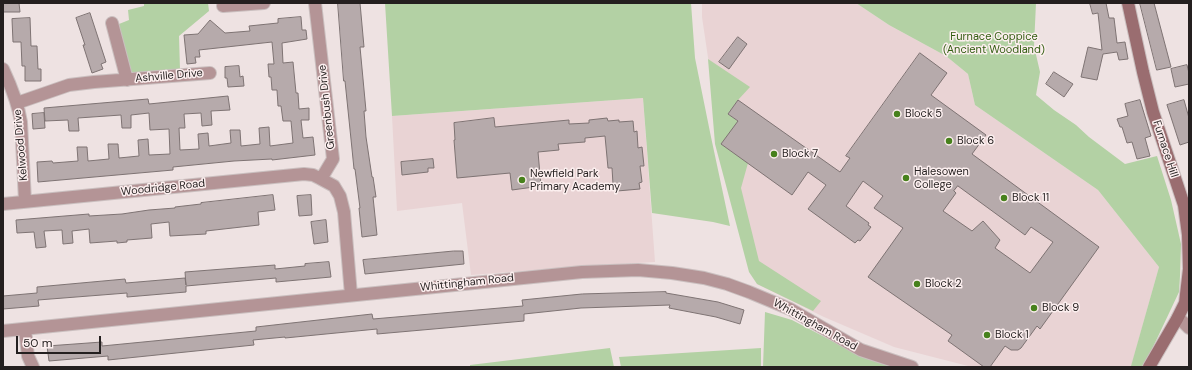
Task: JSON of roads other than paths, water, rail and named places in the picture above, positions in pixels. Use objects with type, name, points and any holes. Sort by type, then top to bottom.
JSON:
[{"type":"street","points":[[223,6],[264,3]]},
{"type":"street","name":"Greenbush Drive","points":[[315,3],[333,160],[321,180]]},
{"type":"street","name":"Furnace Hill","points":[[1128,3],[1142,72],[1184,205],[1188,235],[1189,269],[1185,303],[1149,367]]},
{"type":"street","name":"Ashville Drive","points":[[112,23],[127,80]]},
{"type":"street","name":"Kelwood Drive","points":[[3,68],[17,102],[21,122],[25,201]]},
{"type":"street","name":"Ashville Drive","points":[[17,102],[69,85],[210,73]]},
{"type":"street","name":"Woodridge Road","points":[[3,204],[304,174],[314,175],[321,180]]},
{"type":"street","points":[[321,180],[334,186],[340,196],[344,212],[351,295]]},
{"type":"street","name":"Whittingham Road","points":[[3,331],[582,272],[638,270],[704,278],[749,292],[790,309],[861,350],[912,367]]},
{"type":"street","points":[[1177,319],[1182,321],[1189,328]]},
{"type":"street","points":[[25,329],[28,356],[33,367]]},
{"type":"place","name":"Block 5","points":[[897,114]]},
{"type":"place","name":"Block 6","points":[[949,141]]},
{"type":"place","name":"Block 7","points":[[774,154]]},
{"type":"place","name":"Halesowen College","points":[[906,178]]},
{"type":"place","name":"Newfield Park Primary Academy","points":[[522,180]]},
{"type":"place","name":"Block 11","points":[[1004,198]]},
{"type":"place","name":"Block 2","points":[[917,284]]},
{"type":"place","name":"Block 9","points":[[1034,308]]},
{"type":"place","name":"Block 1","points":[[987,335]]},
{"type":"park label","name":"Furnace Coppice (Ancient Woodland)","points":[[994,43]]}]
